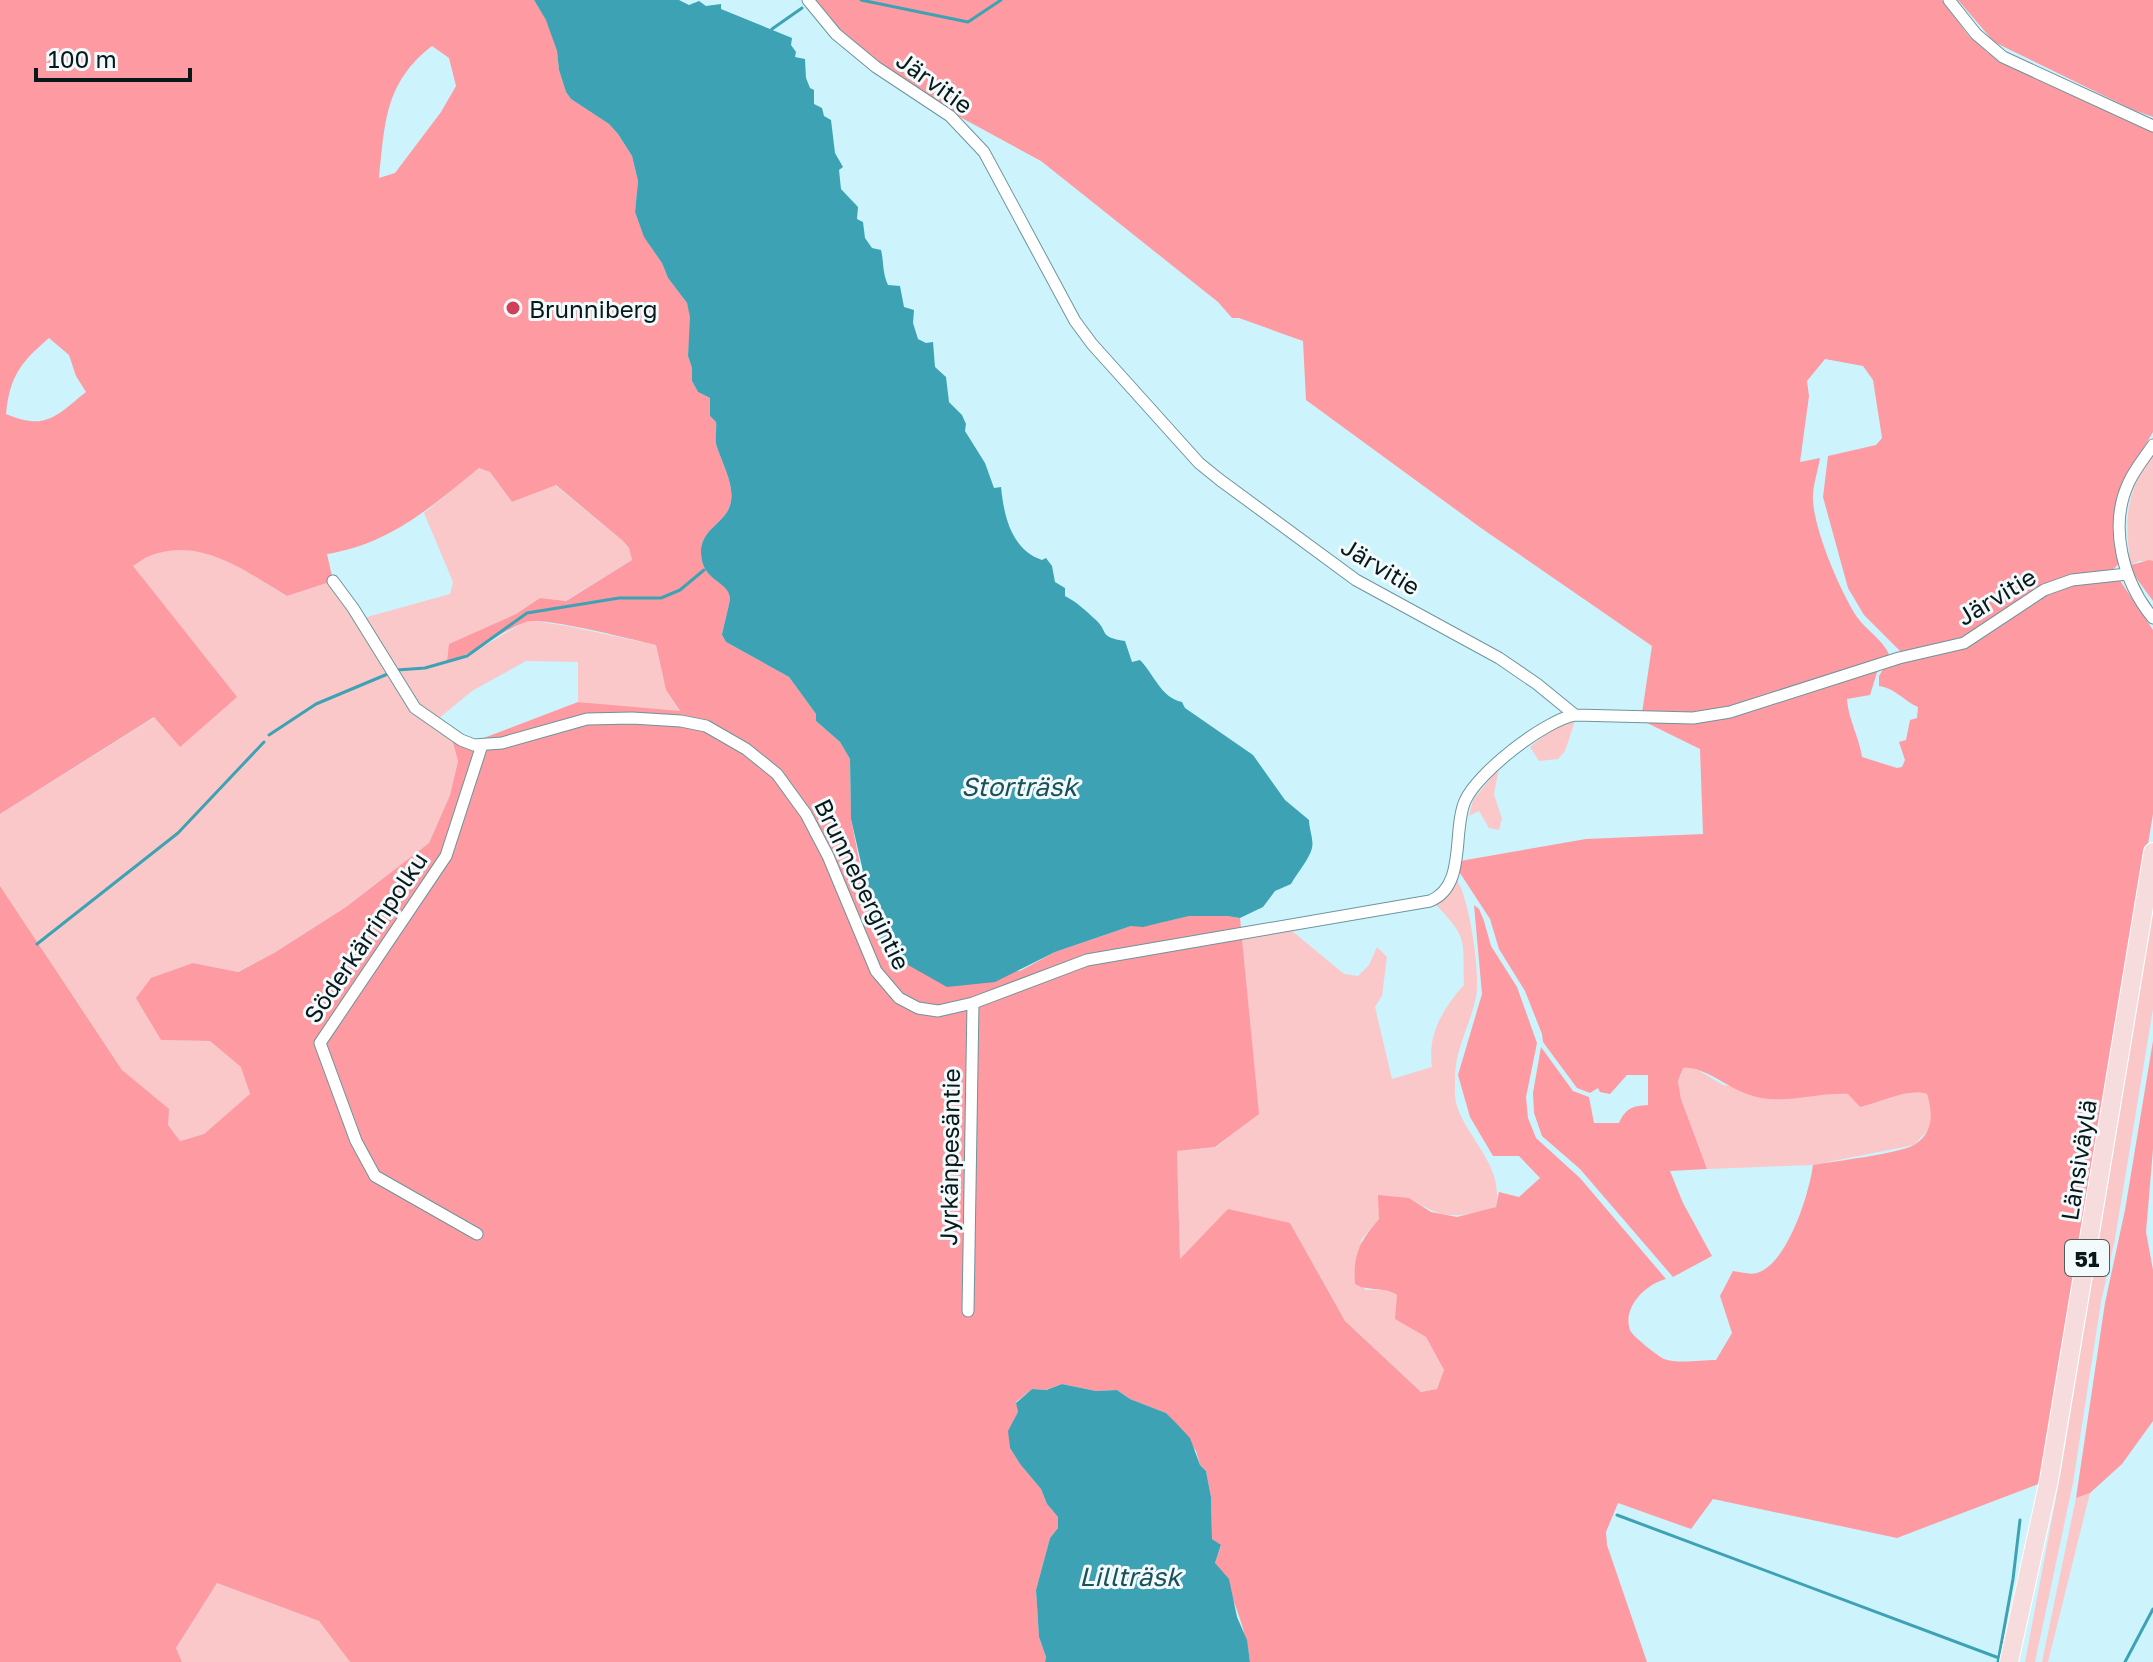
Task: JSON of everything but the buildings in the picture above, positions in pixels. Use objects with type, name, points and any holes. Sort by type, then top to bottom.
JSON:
[{"type":"main road","name":"Länsiväylä","points":[[2009,1662],[2051,1465],[2153,852]]},
{"type":"street","name":"Järvitie","points":[[808,0],[836,34],[876,67],[950,116],[984,152],[1075,321],[1199,463],[1345,573],[1499,658],[1575,715],[1693,718],[1730,712],[1899,658],[1964,643],[2044,590],[2072,580],[2127,574]]},
{"type":"street","points":[[1949,0],[1976,34],[2003,57],[2153,126]]},
{"type":"street","points":[[2153,445],[2123,496],[2120,535],[2127,574],[2143,606],[2153,618]]},
{"type":"street","points":[[333,581],[415,708],[451,736],[482,745]]},
{"type":"street","name":"Brunnebergintie","points":[[482,745],[502,743],[587,719],[681,721],[713,728],[777,774],[797,800],[815,827],[876,971],[891,991],[907,1003],[927,1011],[938,1011],[973,1003],[1087,960],[1437,898],[1444,892],[1454,871],[1459,820],[1474,785],[1498,762],[1542,730],[1575,715]]},
{"type":"street","name":"Söderkärrinpolku","points":[[477,1234],[375,1176],[356,1141],[320,1043],[446,856],[482,745]]},
{"type":"street","name":"Jyrkänpesäntie","points":[[968,1311],[973,1003]]},
{"type":"shaded area","points":[[0,0],[534,0],[547,21],[566,92],[571,99],[609,124],[632,156],[638,181],[635,212],[644,236],[668,278],[687,303],[691,317],[688,356],[692,381],[698,392],[710,398],[710,416],[716,422],[716,444],[731,488],[729,509],[705,537],[701,553],[706,570],[729,592],[722,635],[726,642],[789,677],[816,714],[816,721],[840,742],[850,759],[851,819],[871,921],[879,938],[908,965],[1020,971],[1055,952],[1131,926],[1194,915],[1240,918],[1259,1114],[1215,1147],[1177,1151],[1180,1259],[1228,1209],[1290,1223],[1345,1321],[1421,1392],[1437,1389],[1444,1370],[1426,1337],[1395,1319],[1397,1295],[1355,1284],[1359,1248],[1379,1219],[1378,1195],[1409,1198],[1431,1212],[1457,1217],[1496,1207],[1499,1192],[1519,1197],[1540,1178],[1519,1156],[1493,1156],[1470,1117],[1458,1075],[1482,994],[1474,905],[1484,921],[1491,946],[1517,987],[1537,1043],[1526,1097],[1528,1118],[1536,1138],[1580,1178],[1666,1279],[1644,1291],[1633,1305],[1628,1321],[1635,1337],[1664,1359],[1683,1362],[1716,1360],[1732,1333],[1720,1296],[1733,1271],[1757,1273],[1778,1256],[1802,1209],[1813,1165],[1881,1154],[1914,1145],[1925,1135],[1931,1115],[1927,1094],[1902,1094],[1860,1107],[1848,1094],[1760,1098],[1699,1070],[1683,1068],[1678,1081],[1681,1099],[1707,1169],[1670,1171],[1683,1203],[1712,1256],[1673,1277],[1580,1169],[1542,1136],[1534,1113],[1533,1093],[1541,1047],[1573,1091],[1589,1097],[1594,1123],[1619,1123],[1630,1109],[1648,1105],[1648,1075],[1627,1075],[1610,1094],[1600,1092],[1598,1088],[1590,1093],[1577,1088],[1543,1042],[1525,991],[1499,949],[1490,919],[1458,870],[1460,861],[1586,839],[1703,834],[1700,749],[1641,720],[1699,723],[1719,719],[1879,666],[1870,695],[1847,699],[1848,706],[1862,757],[1897,768],[1902,767],[1905,760],[1899,742],[1906,740],[1910,720],[1917,718],[1918,707],[1890,689],[1879,686],[1879,676],[1885,666],[1980,640],[2043,595],[2075,583],[2119,579],[2153,630],[2153,814],[2041,1483],[1897,1538],[1713,1499],[1691,1529],[1618,1503],[1606,1532],[1607,1545],[1647,1662],[1250,1662],[1237,1611],[1215,1563],[1221,1546],[1212,1539],[1211,1497],[1206,1471],[1200,1465],[1196,1451],[1166,1413],[1130,1399],[1117,1390],[1096,1391],[1062,1384],[1045,1390],[1032,1389],[1016,1402],[1018,1412],[1009,1431],[1010,1448],[1058,1517],[1058,1528],[1050,1538],[1036,1590],[1039,1637],[1045,1662],[350,1662],[319,1621],[217,1583],[176,1648],[182,1662],[0,1662],[0,886],[122,1070],[169,1109],[168,1125],[180,1141],[204,1134],[250,1094],[241,1067],[210,1041],[161,1040],[136,998],[151,978],[193,963],[238,972],[346,907],[429,843],[450,795],[458,761],[451,736],[474,745],[481,739],[578,702],[680,711],[666,690],[656,645],[588,629],[550,622],[526,622],[447,662],[449,644],[516,614],[540,598],[566,601],[632,560],[629,548],[623,541],[556,485],[512,502],[490,472],[479,468],[426,510],[390,533],[350,549],[327,554],[333,581],[287,596],[241,568],[208,554],[173,550],[155,554],[133,566],[237,697],[180,747],[154,717],[0,814]],"holes":[[[432,46],[449,58],[456,86],[441,112],[395,173],[379,178],[386,122],[396,90],[416,60]],[[49,338],[69,355],[76,376],[86,392],[58,414],[41,421],[6,414],[10,390],[18,371]]]},
{"type":"shaded area","points":[[813,0],[1942,0],[1968,35],[1988,53],[2084,101],[2153,129],[2153,432],[2122,484],[2115,507],[2120,562],[2112,571],[2068,577],[1961,640],[1902,653],[1864,615],[1848,588],[1823,497],[1828,456],[1876,445],[1882,438],[1873,380],[1863,366],[1825,359],[1807,381],[1809,396],[1800,462],[1820,458],[1813,501],[1823,544],[1850,606],[1889,654],[1885,659],[1706,715],[1642,713],[1652,646],[1481,528],[1306,400],[1303,341],[1232,318],[1218,302],[1041,161],[938,105],[865,53],[840,32]]},
{"type":"shaded area","points":[[1958,0],[2153,0],[2153,117],[1994,42]]},
{"type":"shaded area","points":[[2153,451],[2153,561],[2139,561],[2131,565],[2127,532],[2129,505],[2137,480]]},
{"type":"shaded area","points":[[479,468],[490,472],[512,502],[555,485],[623,541],[629,548],[632,560],[565,601],[540,598],[516,614],[450,644],[467,656],[528,620],[656,645],[666,690],[680,712],[578,702],[578,662],[526,661],[472,691],[438,719],[451,736],[458,761],[450,795],[429,843],[346,907],[274,953],[237,972],[193,963],[161,1040],[210,1041],[242,1067],[250,1095],[204,1134],[179,1141],[143,1090],[122,1070],[0,886],[0,814],[155,717],[180,747],[132,566],[154,554],[190,550],[241,568],[287,596],[333,581],[360,619],[450,594],[453,582],[424,513]]},
{"type":"shaded area","points":[[2153,561],[2153,601],[2131,565]]},
{"type":"shaded area","points":[[1575,721],[1565,751],[1558,759],[1539,761],[1530,747],[1552,729]]},
{"type":"shaded area","points":[[1499,768],[1494,794],[1502,819],[1499,830],[1489,828],[1479,811],[1469,816],[1473,800]]},
{"type":"shaded area","points":[[1455,877],[1469,916],[1477,986],[1457,1059],[1455,1100],[1495,1179],[1496,1207],[1451,1215],[1432,1211],[1409,1198],[1379,1219],[1361,1240],[1365,1290],[1388,1289],[1398,1296],[1396,1319],[1426,1337],[1444,1370],[1437,1389],[1421,1392],[1345,1321],[1290,1223],[1180,1260],[1177,1151],[1216,1147],[1258,1114],[1241,927],[1280,921],[1344,974],[1358,976],[1369,965],[1377,947],[1387,957],[1382,996],[1375,1007],[1392,1079],[1432,1067],[1434,1033],[1449,1003],[1464,985],[1462,940],[1453,924],[1435,904]]},
{"type":"shaded area","points":[[2153,911],[2153,1009],[2115,1239],[2101,1302],[2073,1483],[2035,1662],[2025,1662],[2061,1471]]},
{"type":"shaded area","points":[[2153,1041],[2153,1149],[2146,1232],[2153,1270],[2153,1421],[2122,1464],[2090,1493],[2076,1498],[2105,1303],[2125,1210]]},
{"type":"shaded area","points":[[1693,1067],[1723,1085],[1849,1094],[1860,1107],[1902,1094],[1927,1094],[1932,1110],[1930,1128],[1914,1145],[1813,1165],[1707,1169],[1681,1099],[1678,1081],[1683,1068]]},
{"type":"shaded area","points":[[2090,1493],[2048,1662],[2042,1662],[2076,1498]]},
{"type":"shaded area","points":[[217,1583],[319,1621],[350,1662],[182,1662],[176,1648]]},
{"type":"water","name":"Storträsk","points":[[534,0],[679,0],[689,5],[699,1],[706,6],[721,4],[721,9],[792,38],[795,57],[805,59],[806,78],[814,90],[814,104],[822,108],[824,116],[831,120],[835,153],[843,167],[839,170],[841,189],[858,207],[857,219],[863,222],[865,238],[872,248],[881,250],[888,285],[900,286],[904,307],[914,310],[913,323],[918,339],[933,342],[935,367],[946,377],[949,402],[962,415],[965,431],[985,463],[994,488],[1001,487],[1007,520],[1016,540],[1031,555],[1042,560],[1046,558],[1052,566],[1055,582],[1065,588],[1065,596],[1096,620],[1107,636],[1125,641],[1132,662],[1140,660],[1169,696],[1182,702],[1185,708],[1253,755],[1285,800],[1309,820],[1312,848],[1291,884],[1275,891],[1263,907],[1240,918],[1189,916],[1143,927],[1131,926],[1055,952],[995,982],[947,987],[908,965],[879,938],[863,891],[862,867],[851,819],[850,759],[840,742],[816,721],[816,714],[789,677],[726,642],[722,635],[730,598],[725,587],[706,570],[701,553],[705,537],[729,509],[731,488],[716,444],[716,422],[710,416],[710,398],[698,392],[692,381],[687,303],[644,237],[635,212],[638,181],[632,156],[609,124],[571,99],[566,92],[557,51],[546,20]]},
{"type":"water","name":"Lillträsk","points":[[1062,1384],[1096,1391],[1117,1390],[1130,1399],[1166,1413],[1190,1438],[1200,1465],[1206,1471],[1211,1497],[1212,1539],[1221,1545],[1215,1563],[1229,1579],[1237,1617],[1247,1640],[1250,1662],[1045,1662],[1039,1637],[1036,1590],[1050,1538],[1058,1528],[1058,1517],[1010,1448],[1008,1431],[1018,1412],[1016,1403],[1032,1389],[1046,1390]]},
{"type":"waterway","points":[[861,0],[968,22],[1001,0]]},
{"type":"waterway","points":[[772,29],[802,8]]},
{"type":"waterway","points":[[397,670],[425,668],[467,656],[527,613],[619,598],[661,598],[680,590],[704,570]]},
{"type":"waterway","points":[[269,735],[316,704],[390,673]]},
{"type":"waterway","points":[[37,944],[178,833],[264,742]]},
{"type":"waterway","points":[[1617,1515],[1999,1658]]},
{"type":"waterway","points":[[1998,1662],[2020,1520]]},
{"type":"waterway","points":[[2125,1662],[2153,1609]]},
{"type":"place","name":"Brunniberg","points":[[513,308]]}]
